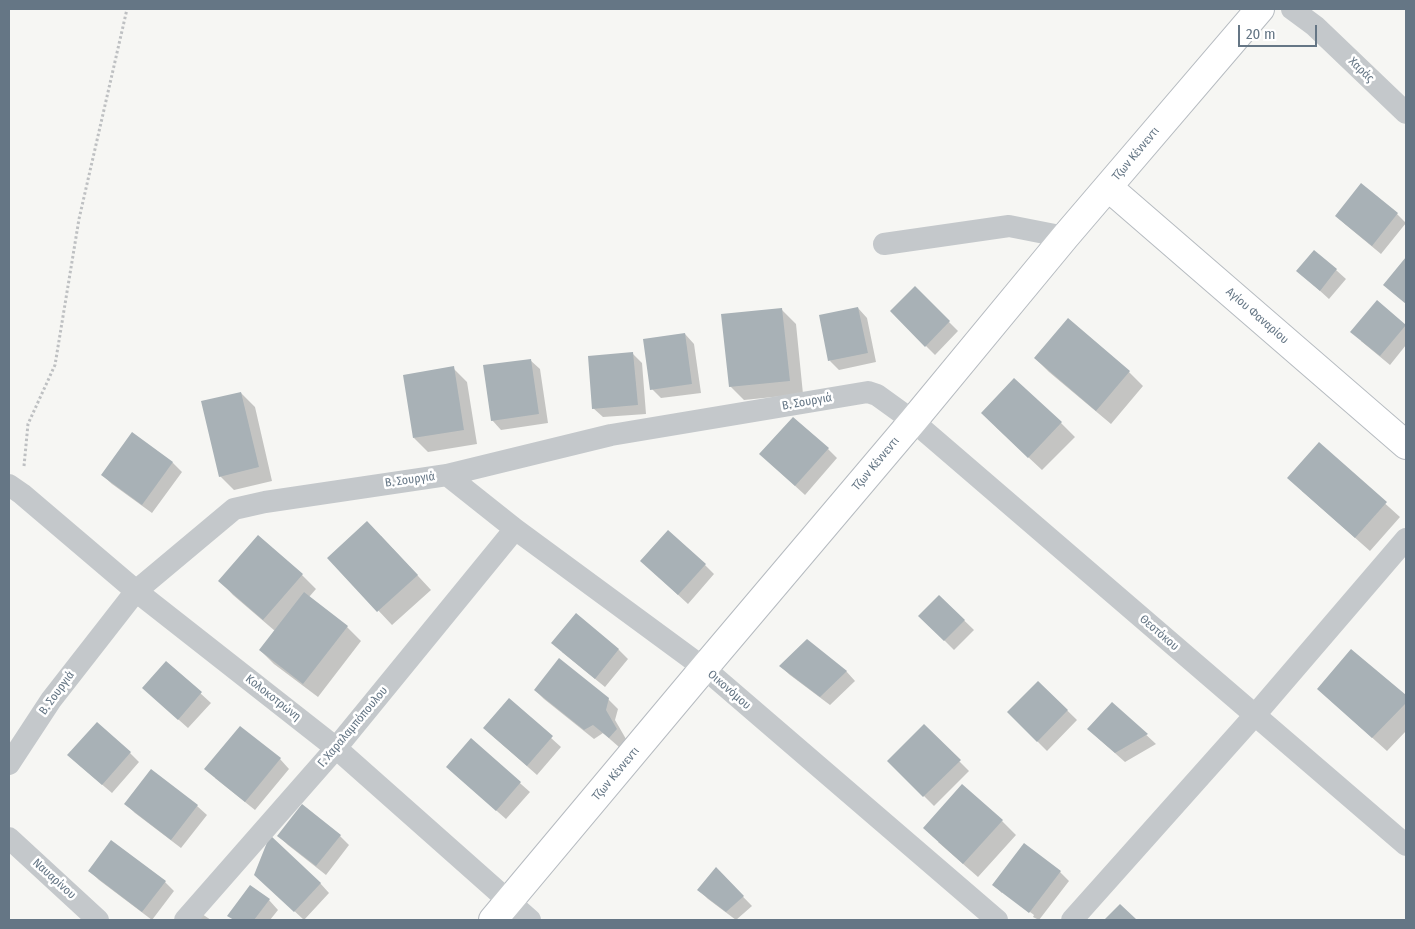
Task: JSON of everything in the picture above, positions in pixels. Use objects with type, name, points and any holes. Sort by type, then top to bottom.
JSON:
[{"type":"street","name":"Τζων Κέννεντι","points":[[501,911],[913,421],[1065,237],[1260,9]]},
{"type":"street","name":"Χαράς","points":[[1292,9],[1315,26],[1406,113]]},
{"type":"street","name":"Αγίου Φαναρίου","points":[[1108,187],[1406,445]]},
{"type":"street","points":[[884,244],[1006,226],[1065,237]]},
{"type":"street","name":"Β. Σουργιά","points":[[9,764],[51,700],[136,591],[234,509],[265,502],[447,475],[611,435],[862,392],[873,393],[913,421]]},
{"type":"street","name":"Θεοτόκου","points":[[913,421],[1406,845]]},
{"type":"street","name":"Οικονόμου","points":[[447,475],[515,529],[704,668],[997,920]]},
{"type":"street","name":"Κολοκοτρώνη","points":[[15,490],[136,591],[336,748],[501,911],[530,920]]},
{"type":"street","name":"Γ. Χαραλαμπόπουλου","points":[[185,920],[336,748],[515,529]]},
{"type":"street","points":[[1072,920],[1255,715],[1406,539]]},
{"type":"street","name":"Ναυαρίνου","points":[[9,838],[98,920]]},
{"type":"path","points":[[15,490],[28,424],[55,365],[79,219],[127,9]]},
{"type":"building","points":[[1361,183],[1398,213],[1372,246],[1335,216]]},
{"type":"building","points":[[1314,250],[1337,269],[1320,291],[1296,271]]},
{"type":"building","points":[[1406,257],[1406,304],[1383,285]]},
{"type":"building","points":[[915,286],[950,321],[925,347],[890,311]]},
{"type":"building","points":[[1377,300],[1406,325],[1380,356],[1350,332]]},
{"type":"building","points":[[858,307],[868,353],[828,361],[819,315]]},
{"type":"building","points":[[782,308],[790,381],[729,387],[721,314]]},
{"type":"building","points":[[1068,318],[1130,371],[1096,411],[1034,358]]},
{"type":"building","points":[[685,333],[692,384],[650,390],[643,339]]},
{"type":"building","points":[[633,352],[638,405],[592,409],[588,356]]},
{"type":"building","points":[[531,359],[539,414],[491,421],[483,365]]},
{"type":"building","points":[[454,366],[464,430],[413,438],[403,375]]},
{"type":"building","points":[[1014,378],[1062,422],[1028,458],[981,413]]},
{"type":"building","points":[[241,392],[259,467],[219,477],[201,401]]},
{"type":"building","points":[[793,417],[829,448],[795,486],[759,454]]},
{"type":"building","points":[[132,432],[173,462],[142,505],[101,475]]},
{"type":"building","points":[[1319,442],[1387,502],[1355,538],[1287,478]]},
{"type":"building","points":[[367,521],[418,575],[377,612],[327,558]]},
{"type":"building","points":[[668,530],[706,564],[678,595],[640,561]]},
{"type":"building","points":[[258,535],[303,574],[263,620],[218,581]]},
{"type":"building","points":[[304,592],[348,626],[303,684],[259,650]]},
{"type":"building","points":[[939,595],[965,620],[944,641],[918,616]]},
{"type":"building","points":[[576,613],[619,649],[595,679],[551,643]]},
{"type":"building","points":[[807,639],[847,671],[820,697],[779,666]]},
{"type":"building","points":[[1351,649],[1406,695],[1406,703],[1372,738],[1317,689]]},
{"type":"building","points":[[559,658],[609,698],[606,710],[617,729],[609,738],[593,725],[584,730],[534,690]]},
{"type":"building","points":[[166,661],[202,692],[178,720],[142,688]]},
{"type":"building","points":[[1038,681],[1068,710],[1037,742],[1007,712]]},
{"type":"building","points":[[509,698],[553,736],[527,766],[483,728]]},
{"type":"building","points":[[1112,702],[1148,734],[1115,753],[1087,729]]},
{"type":"building","points":[[97,722],[131,752],[102,785],[67,755]]},
{"type":"building","points":[[924,724],[961,760],[923,797],[887,761]]},
{"type":"building","points":[[240,726],[281,758],[245,802],[204,769]]},
{"type":"building","points":[[471,738],[521,782],[496,811],[446,767]]},
{"type":"building","points":[[151,769],[198,805],[171,840],[124,804]]},
{"type":"building","points":[[962,784],[1003,820],[963,864],[923,828]]},
{"type":"building","points":[[302,804],[341,835],[316,866],[277,836]]},
{"type":"building","points":[[270,835],[321,883],[294,912],[254,875]]},
{"type":"building","points":[[111,840],[166,881],[142,912],[88,871]]},
{"type":"building","points":[[1024,843],[1061,871],[1029,913],[992,885]]},
{"type":"building","points":[[716,867],[744,896],[726,912],[697,890]]},
{"type":"building","points":[[250,885],[270,899],[254,920],[234,920],[227,916]]},
{"type":"building","points":[[1120,904],[1136,919],[1104,920]]}]
